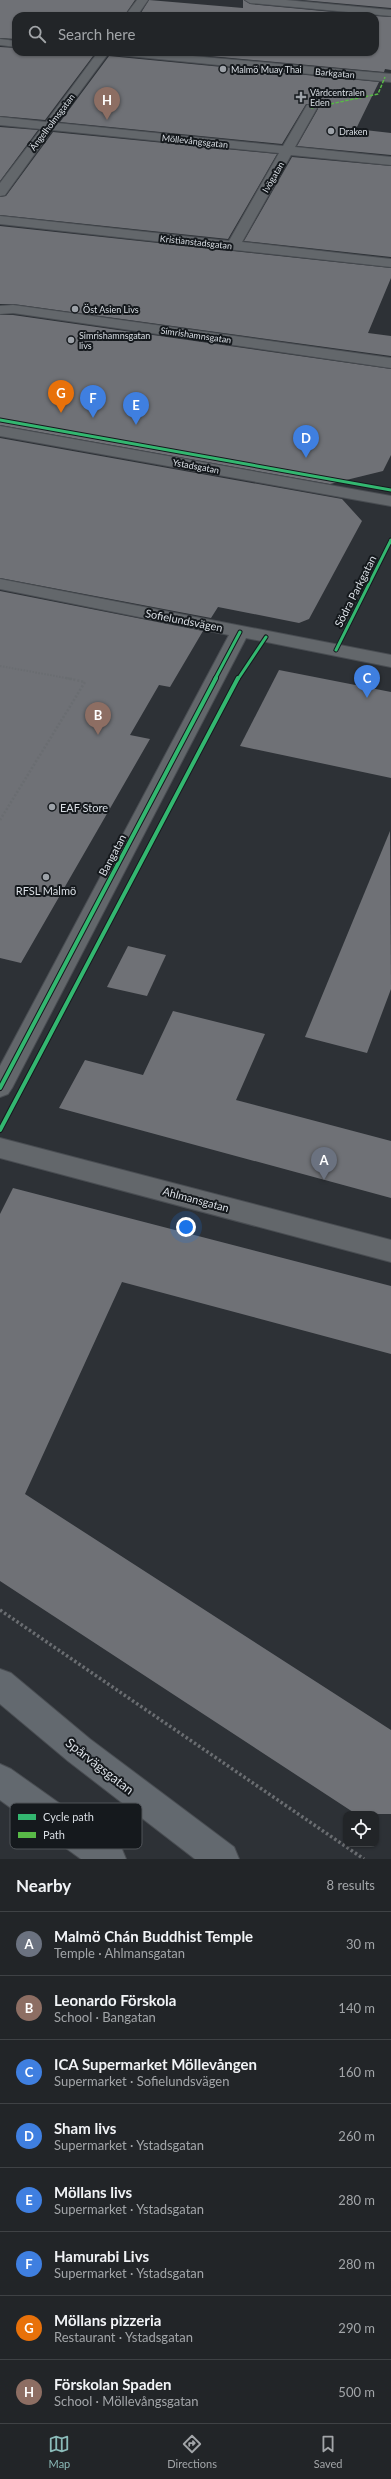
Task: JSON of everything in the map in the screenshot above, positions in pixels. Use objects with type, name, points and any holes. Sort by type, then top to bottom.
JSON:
[{"type":"street","points":[[134,12],[143,0]]},
{"type":"street","points":[[250,0],[391,13]]},
{"type":"street","points":[[0,42],[12,44]]},
{"type":"street","name":"Ängelholmsgatan","points":[[0,192],[101,56]]},
{"type":"street","name":"Barkgatan","points":[[155,56],[391,78]]},
{"type":"street","name":"Ivögatan","points":[[233,246],[311,108]]},
{"type":"street","name":"Möllevångsgatan","points":[[0,121],[391,161]]},
{"type":"street","name":"Kristianstadsgatan","points":[[0,220],[391,263]]},
{"type":"street","name":"Simrishamnsgatan","points":[[0,310],[13,309],[391,363]]},
{"type":"street","name":"Ystadsgatan","points":[[0,431],[391,501]]},
{"type":"street","name":"Sofielundsvägen","points":[[0,584],[391,661]]},
{"type":"street","name":"Bangatan","points":[[0,1088],[240,632]]},
{"type":"street","name":"Ahlmansgatan","points":[[0,1148],[391,1251]]},
{"type":"street","name":"Spårvägsgatan","points":[[0,1684],[79,1750],[222,1859]]},
{"type":"street","points":[[0,1780],[32,1803]]},
{"type":"street","points":[[95,1849],[109,1859]]},
{"type":"path","points":[[0,666],[85,682],[0,820]]},
{"type":"path","points":[[0,1610],[364,1859]]},
{"type":"building","points":[[0,0],[135,0],[127,12],[12,12],[12,39],[0,38]]},
{"type":"building","points":[[149,0],[243,8],[244,0],[250,4],[333,12],[142,12]]},
{"type":"building","points":[[302,0],[391,0],[391,8]]},
{"type":"building","points":[[379,16],[391,17],[391,70],[385,69],[384,72],[210,56],[379,56]]},
{"type":"building","points":[[0,47],[12,48],[12,56],[93,56],[45,120],[0,116]]},
{"type":"building","points":[[109,56],[379,82],[356,129],[391,133],[391,155],[297,146],[318,109],[315,104],[306,104],[282,144],[60,122]]},
{"type":"building","points":[[0,127],[38,130],[0,181]]},
{"type":"building","points":[[53,132],[277,154],[228,239],[0,215],[0,197],[6,196]]},
{"type":"building","points":[[292,157],[391,166],[391,257],[244,241]]},
{"type":"building","points":[[0,226],[391,268],[391,278],[368,333],[391,336],[391,356],[13,304],[0,304]]},
{"type":"building","points":[[0,315],[13,315],[391,369],[391,455],[383,471],[330,484],[0,425]]},
{"type":"building","points":[[0,438],[342,499],[362,521],[309,619],[299,623],[218,607],[211,618],[0,578]]},
{"type":"building","points":[[0,591],[203,631],[170,687],[159,685],[130,735],[150,739],[21,963],[0,958]]},
{"type":"building","points":[[279,670],[391,692],[391,778],[240,746]]},
{"type":"building","points":[[390,831],[391,989],[367,1053],[305,1037]]},
{"type":"building","points":[[128,946],[166,955],[147,996],[107,987]]},
{"type":"building","points":[[173,1011],[265,1034],[236,1100],[391,1141],[391,1198],[59,1108],[85,1060],[143,1075]]},
{"type":"building","points":[[13,1188],[391,1286],[391,1354],[122,1282],[25,1494],[391,1730],[391,1814],[379,1814],[379,1811],[351,1811],[0,1581],[0,1214]]},
{"type":"marked path","points":[[311,108],[378,94],[385,77]]},
{"type":"cycle path","points":[[0,420],[391,490]]},
{"type":"cycle path","name":"Södra Parkgatan","points":[[336,650],[391,540]]},
{"type":"cycle path","points":[[0,1088],[240,632]]},
{"type":"cycle path","points":[[0,1130],[235,683],[253,659],[266,637]]},
{"type":"place","name":"Malmö Muay Thai","points":[[223,69]]},
{"type":"place","name":"Vårdcentralen Eden","points":[[301,97]]},
{"type":"place","name":"Förskolan Spaden","points":[[107,120]]},
{"type":"place","name":"Draken","points":[[331,131]]},
{"type":"place","name":"Öst Asien Livs","points":[[75,309]]},
{"type":"place","name":"Simrishamnsgatan livs","points":[[71,340]]},
{"type":"place","name":"Möllans pizzeria","points":[[61,413]]},
{"type":"place","name":"Hamurabi Livs","points":[[93,418]]},
{"type":"place","name":"Möllans livs","points":[[136,425]]},
{"type":"place","name":"Sham livs","points":[[306,458]]},
{"type":"place","name":"ICA Supermarket Möllevången","points":[[367,698]]},
{"type":"place","name":"Leonardo Förskola","points":[[98,735]]},
{"type":"place","name":"EAF Store","points":[[52,807]]},
{"type":"place","name":"RFSL Malmö","points":[[46,877]]},
{"type":"place","name":"Malmö Chán Buddhist Temple","points":[[324,1180]]}]
